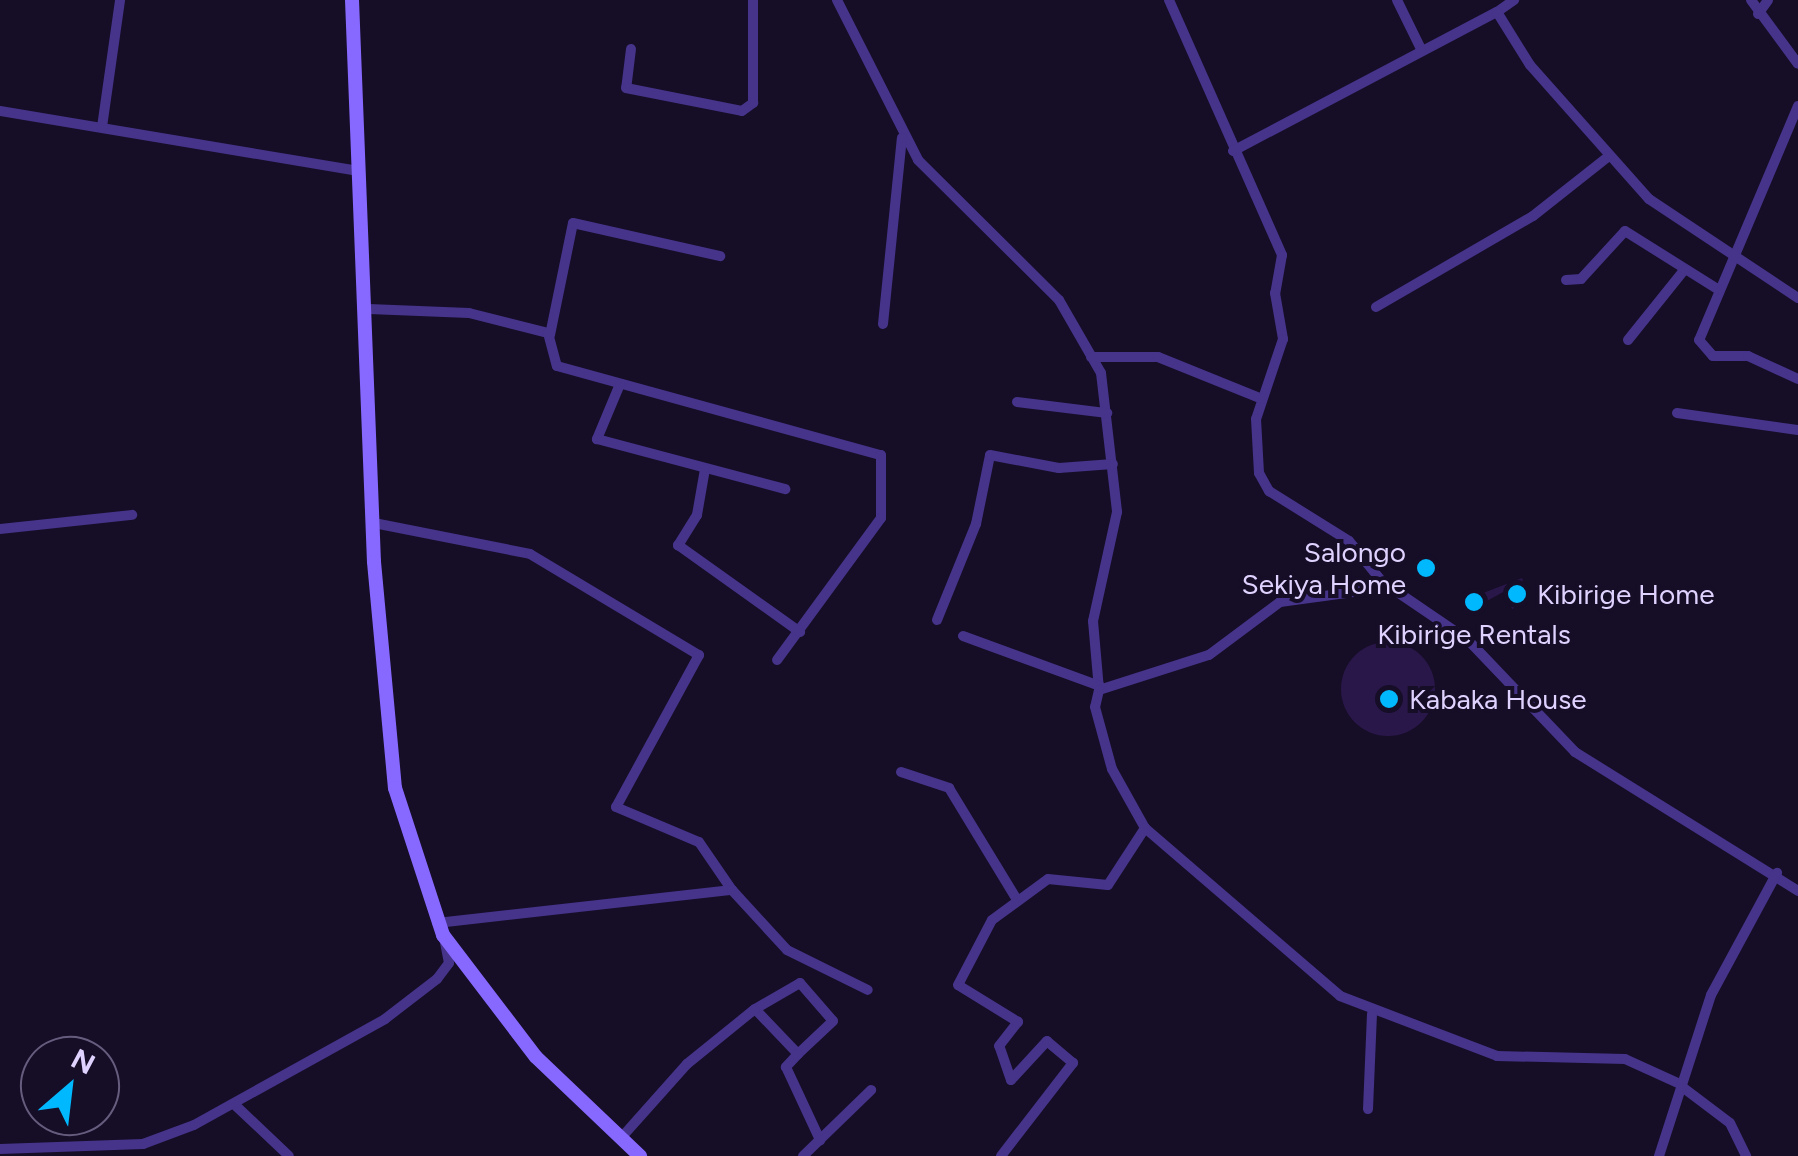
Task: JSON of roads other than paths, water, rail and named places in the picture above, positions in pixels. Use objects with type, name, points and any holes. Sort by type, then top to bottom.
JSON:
[{"type":"street","points":[[102,127],[120,0]]},
{"type":"street","points":[[0,1149],[18,1154],[143,1144],[235,1105],[438,980],[448,962],[395,788],[374,523],[369,309],[354,170],[352,0]]},
{"type":"street","points":[[631,49],[626,88],[742,111],[753,103],[753,0]]},
{"type":"street","points":[[837,0],[902,137],[1059,300],[1091,357],[1107,413],[1113,464],[1113,550],[1093,621],[1099,688],[1095,707],[1112,770],[1145,828],[1372,1014],[1497,1056],[1625,1059],[1680,1084],[1730,1123],[1746,1156]]},
{"type":"street","points":[[1170,0],[1233,151],[1282,255],[1275,285],[1283,339],[1255,429],[1263,482],[1349,541],[1390,587],[1468,640],[1574,752],[1797,888]]},
{"type":"street","points":[[1398,0],[1421,49]]},
{"type":"street","points":[[1233,151],[1514,0]]},
{"type":"street","points":[[1751,0],[1798,64]]},
{"type":"street","points":[[1758,14],[1768,0]]},
{"type":"street","points":[[1497,12],[1609,156],[1648,199],[1737,252],[1798,298]]},
{"type":"street","points":[[1798,106],[1700,332],[1704,350],[1798,379]]},
{"type":"street","points":[[0,110],[354,170]]},
{"type":"street","points":[[883,324],[902,137]]},
{"type":"street","points":[[1376,307],[1533,216],[1609,156]]},
{"type":"street","points":[[720,256],[573,223],[550,335],[555,365],[842,437],[884,457],[882,518],[777,660]]},
{"type":"street","points":[[1566,280],[1581,279],[1625,231],[1719,290]]},
{"type":"street","points":[[1628,340],[1684,270]]},
{"type":"street","points":[[369,309],[469,313],[550,335]]},
{"type":"street","points":[[1091,357],[1158,357],[1262,399]]},
{"type":"street","points":[[620,384],[597,439],[784,489]]},
{"type":"street","points":[[1017,402],[1107,413]]},
{"type":"street","points":[[1677,412],[1798,430]]},
{"type":"street","points":[[937,620],[976,524],[990,456],[1059,468],[1113,464]]},
{"type":"street","points":[[705,469],[697,516],[678,545],[800,632]]},
{"type":"street","points":[[0,529],[132,515]]},
{"type":"street","points":[[374,523],[530,554],[699,656],[616,807],[700,842],[732,890],[787,950],[868,990]]},
{"type":"street","points":[[964,636],[1099,688],[1209,655],[1280,602],[1390,587]]},
{"type":"street","points":[[900,772],[949,788],[1017,900]]},
{"type":"street","points":[[1001,1156],[1073,1062],[1047,1041],[1011,1080],[999,1046],[1018,1022],[958,985],[992,920],[1048,878],[1108,885],[1145,828]]},
{"type":"street","points":[[1659,1156],[1680,1084],[1727,957],[1777,873]]},
{"type":"street","points":[[440,929],[732,890]]},
{"type":"street","points":[[440,929],[536,1057],[640,1156]]},
{"type":"street","points":[[621,1138],[687,1064],[755,1009],[800,983],[833,1021],[786,1066],[820,1140]]},
{"type":"street","points":[[755,1009],[798,1054]]},
{"type":"street","points":[[1368,1108],[1372,1014]]},
{"type":"street","points":[[803,1156],[871,1090]]},
{"type":"street","points":[[235,1105],[289,1156]]},
{"type":"place","name":"Salongo Sekiya Home","points":[[1426,568]]},
{"type":"place","name":"Kibirige Home","points":[[1517,594]]},
{"type":"place","name":"Kibirige Rentals","points":[[1474,602]]},
{"type":"place","name":"Kabaka House","points":[[1389,699]]}]
